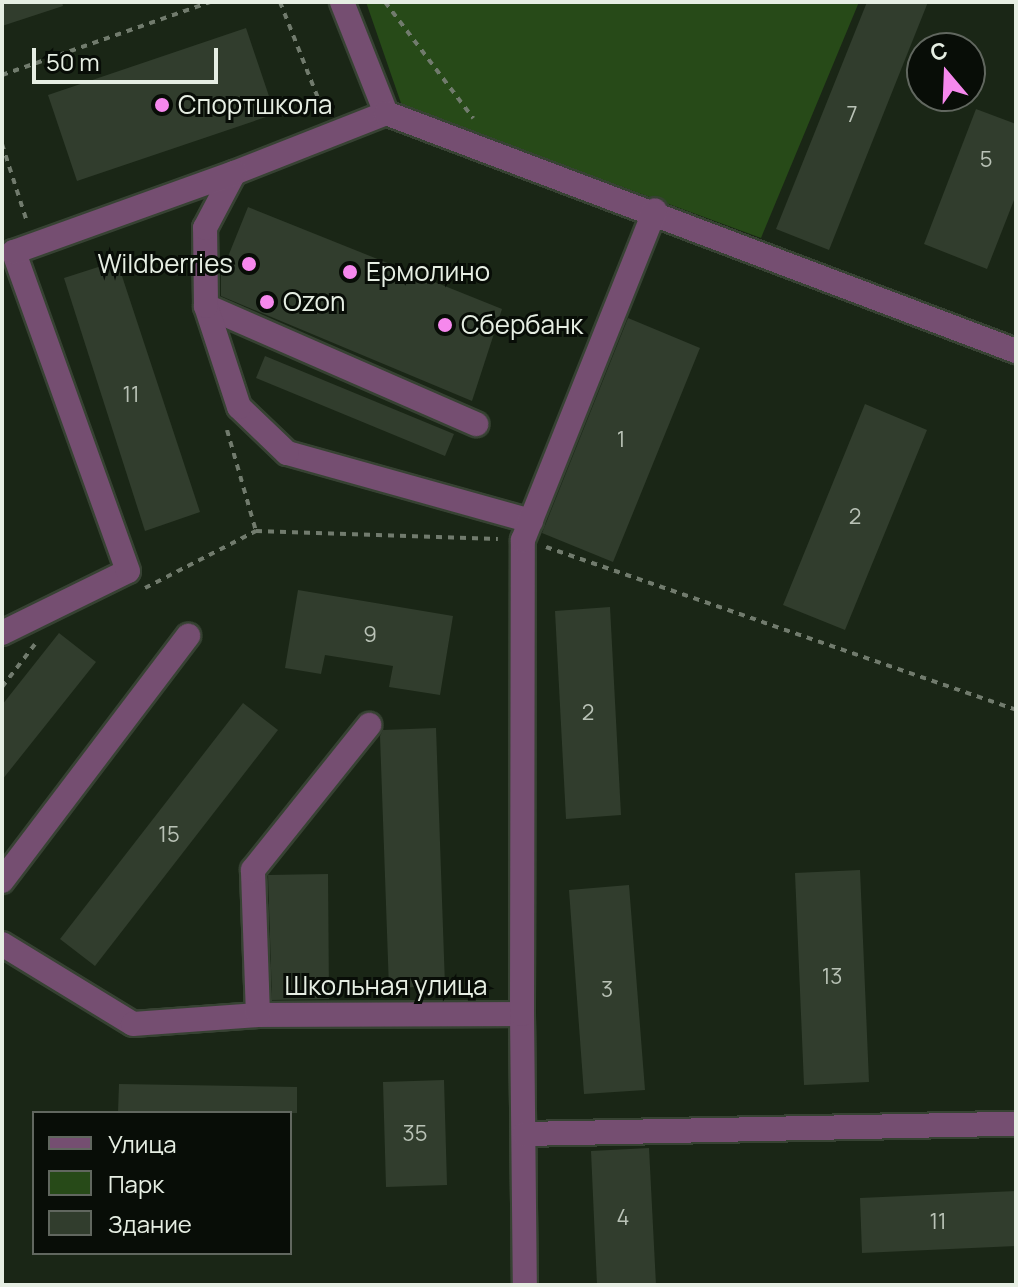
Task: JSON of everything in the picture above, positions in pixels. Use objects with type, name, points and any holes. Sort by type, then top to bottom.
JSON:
[{"type":"street","points":[[342,2],[386,113]]},
{"type":"street","points":[[2,633],[128,571],[14,252],[234,173],[386,113],[655,210],[1016,351]]},
{"type":"street","points":[[234,173],[205,228],[206,306],[239,407],[287,453],[527,530]]},
{"type":"street","points":[[522,1014],[527,530],[655,210]]},
{"type":"street","points":[[206,306],[476,424]]},
{"type":"street","points":[[2,881],[188,636]]},
{"type":"street","points":[[258,1015],[253,870],[369,725]]},
{"type":"street","name":"Школьная улица","points":[[2,944],[133,1024],[258,1015],[522,1014],[525,1285]]},
{"type":"street","points":[[524,1134],[1016,1124]]},
{"type":"path","points":[[2,75],[211,2]]},
{"type":"path","points":[[280,2],[332,134]]},
{"type":"path","points":[[385,2],[500,154]]},
{"type":"path","points":[[2,144],[35,245]]},
{"type":"path","points":[[133,594],[256,531],[527,530],[1016,710]]},
{"type":"path","points":[[2,687],[43,634]]},
{"type":"green space","points":[[366,2],[859,2],[761,238],[402,106]]},
{"type":"building","points":[[2,2],[62,2],[63,6],[2,26]]},
{"type":"building","points":[[867,2],[928,2],[916,32],[906,32],[906,57],[829,250],[776,229]]},
{"type":"building","name":"Спортшкола","points":[[246,28],[275,114],[77,181],[48,95]]},
{"type":"building","points":[[975,112],[984,112],[1016,124],[1016,195],[987,269],[924,244]]},
{"type":"building","points":[[248,207],[502,309],[472,401],[221,296],[221,274]]},
{"type":"building","points":[[117,261],[200,512],[145,531],[64,278]]},
{"type":"building","points":[[628,318],[700,348],[613,562],[542,533]]},
{"type":"building","points":[[265,356],[454,434],[445,456],[256,378]]},
{"type":"building","points":[[865,404],[927,430],[845,630],[783,605]]},
{"type":"building","points":[[298,590],[453,616],[440,695],[389,687],[393,666],[325,655],[321,674],[285,668]]},
{"type":"building","points":[[610,607],[621,815],[566,819],[555,611]]},
{"type":"building","points":[[59,633],[96,662],[2,780],[2,705]]},
{"type":"building","points":[[243,703],[278,730],[95,966],[60,939]]},
{"type":"building","points":[[436,728],[445,986],[389,988],[380,736],[383,730]]},
{"type":"building","points":[[860,870],[869,1082],[804,1085],[795,873]]},
{"type":"building","points":[[328,874],[329,999],[272,1000],[268,875]]},
{"type":"building","points":[[629,885],[645,1090],[584,1094],[569,890]]},
{"type":"building","points":[[444,1080],[447,1185],[386,1187],[383,1082]]},
{"type":"building","points":[[119,1084],[297,1087],[297,1113],[118,1111]]},
{"type":"building","points":[[649,1148],[656,1285],[597,1285],[591,1151]]},
{"type":"building","points":[[1016,1191],[1016,1246],[862,1253],[860,1198]]},
{"type":"place","name":"Спортшкола","points":[[162,105]]},
{"type":"place","name":"Wildberries","points":[[249,264]]},
{"type":"place","name":"Ермолино","points":[[350,272]]},
{"type":"place","name":"Ozon","points":[[267,302]]},
{"type":"place","name":"Сбербанк","points":[[445,325]]}]
